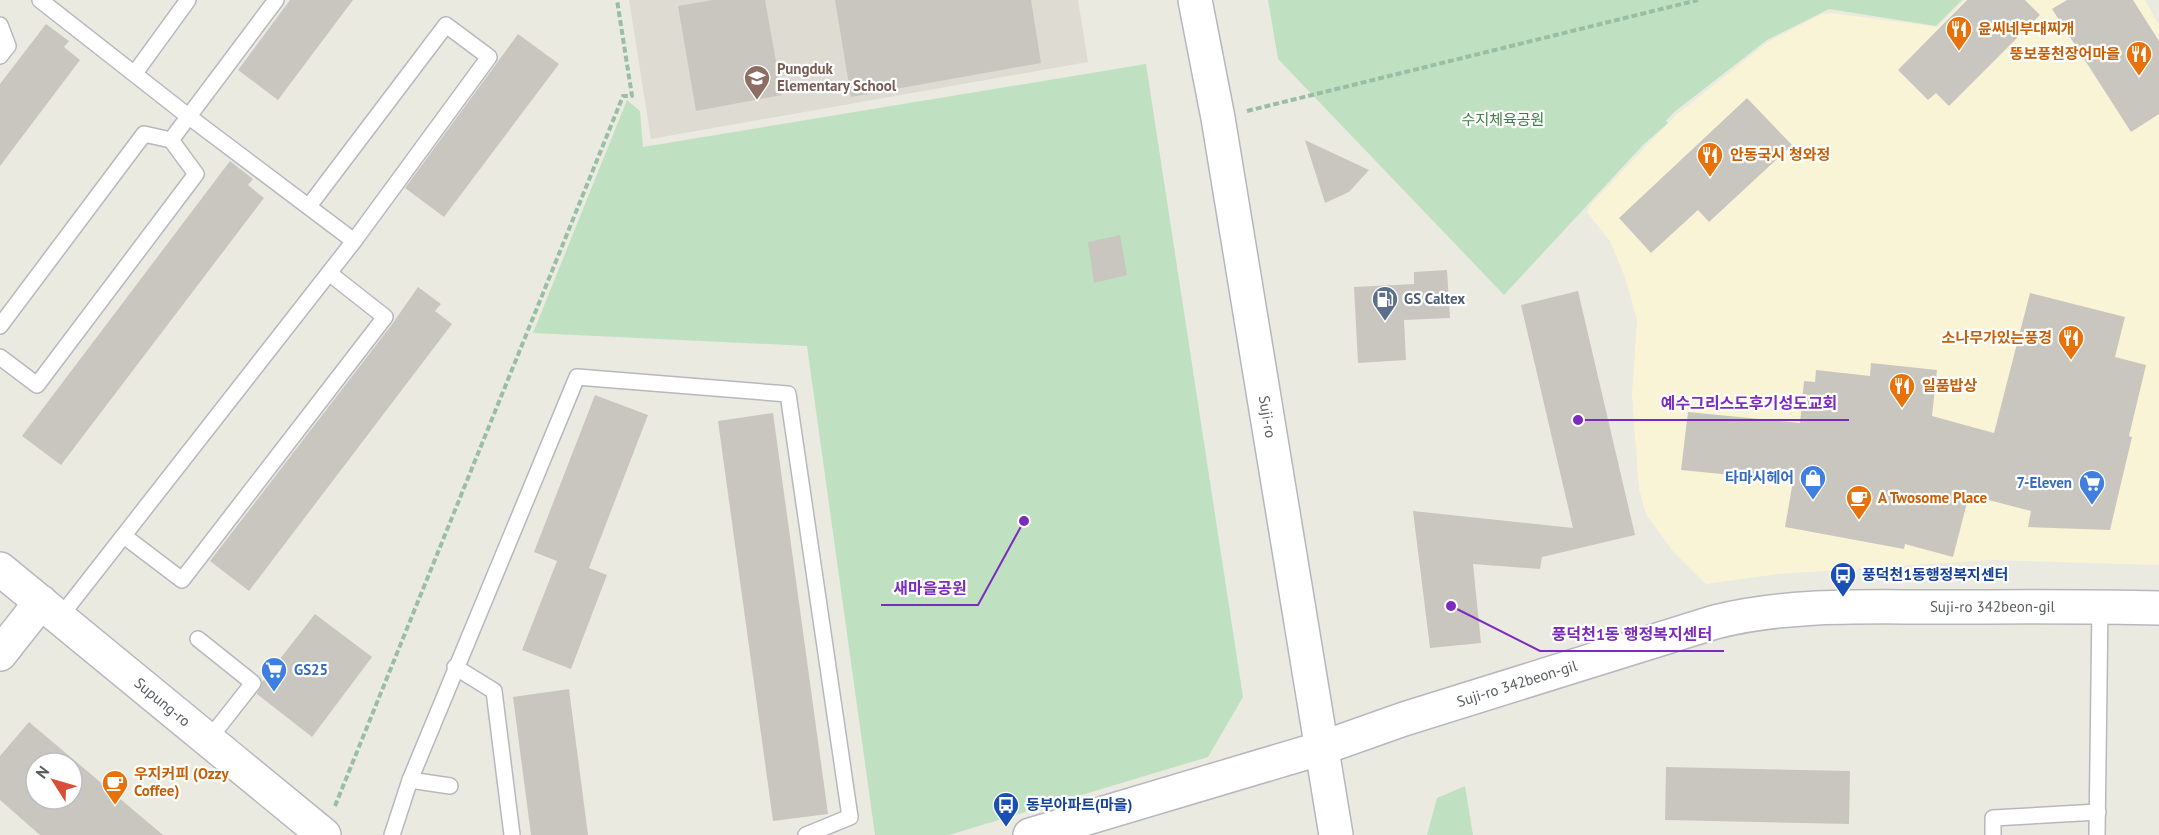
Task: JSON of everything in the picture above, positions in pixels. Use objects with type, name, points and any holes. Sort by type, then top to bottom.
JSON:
[{"type":"street","name":"Suji-ro","points":[[1195,0],[1218,118],[1336,835]]},
{"type":"street","name":"Supung-ro","points":[[0,569],[324,835]]},
{"type":"street","name":"Suji-ro 342beon-gil","points":[[1030,835],[1322,748],[1404,719],[1715,622],[1748,614],[1779,609],[1858,607],[2100,606],[2159,608]]},
{"type":"street","points":[[0,654],[50,609]]},
{"type":"lane","points":[[40,0],[188,116],[354,241]]},
{"type":"lane","points":[[135,73],[188,0]]},
{"type":"lane","points":[[171,140],[276,0]]},
{"type":"lane","points":[[0,25],[8,46],[0,56]]},
{"type":"lane","points":[[50,609],[124,536],[354,241],[489,57],[446,25],[309,206]]},
{"type":"lane","points":[[0,326],[144,134],[171,140],[196,174],[37,385],[0,357]]},
{"type":"lane","points":[[124,536],[182,580],[385,317],[328,273]]},
{"type":"lane","points":[[392,835],[410,780],[455,667],[578,377],[788,394],[850,817],[806,835]]},
{"type":"lane","points":[[2097,835],[2100,606]]},
{"type":"lane","points":[[198,639],[253,683],[208,739]]},
{"type":"lane","points":[[455,667],[494,691],[512,835]]},
{"type":"lane","points":[[410,780],[450,786]]},
{"type":"lane","points":[[1993,835],[1993,818],[2098,812]]},
{"type":"path","points":[[324,835],[623,96],[632,96],[616,0]]},
{"type":"path","points":[[1218,118],[1698,0]]},
{"type":"shaded area","name":"Pungduk Elementary School","points":[[629,0],[1078,0],[1088,62],[651,139]]},
{"type":"shaded area","points":[[1965,0],[2145,0],[2159,25],[2159,565],[1989,560],[1778,574],[1706,584],[1672,550],[1646,514],[1639,489],[1632,396],[1637,320],[1625,277],[1610,241],[1587,212],[1592,203],[1675,116],[1768,42],[1822,14],[1831,13],[1938,27]]},
{"type":"green space","name":"수지체육공원","points":[[1268,0],[1962,0],[1936,26],[1829,9],[1767,40],[1673,113],[1666,121],[1668,123],[1643,145],[1504,295],[1278,59]]},
{"type":"green space","points":[[1146,64],[1243,697],[1208,757],[949,835],[875,835],[807,346],[533,333],[627,100],[640,111],[643,147]]},
{"type":"green space","points":[[1465,786],[1473,835],[1427,835],[1437,798]]},
{"type":"building","points":[[290,0],[353,0],[278,100],[238,70]]},
{"type":"building","points":[[713,0],[765,0],[782,95],[696,111],[678,6]]},
{"type":"building","points":[[835,0],[1031,0],[1041,63],[851,97]]},
{"type":"building","name":"윤씨네부대찌개","points":[[1967,0],[2025,0],[2040,15],[1949,106],[1936,93],[1928,100],[1898,70]]},
{"type":"building","points":[[2067,0],[2133,0],[2159,41],[2159,114],[2131,132],[2052,9]]},
{"type":"building","points":[[46,24],[69,41],[64,47],[80,60],[0,166],[0,84]]},
{"type":"building","points":[[518,34],[559,64],[444,217],[405,188]]},
{"type":"building","name":"안동국시 청와정","points":[[1747,98],[1792,145],[1709,222],[1698,210],[1651,253],[1619,218]]},
{"type":"building","points":[[1305,140],[1369,170],[1349,192],[1325,203]]},
{"type":"building","points":[[230,161],[253,179],[248,185],[264,198],[61,465],[22,436]]},
{"type":"building","points":[[1120,235],[1127,275],[1094,283],[1088,242]]},
{"type":"building","points":[[1447,270],[1450,318],[1404,320],[1406,360],[1358,363],[1354,287],[1414,284],[1414,272]]},
{"type":"building","points":[[418,287],[441,304],[435,311],[452,324],[249,591],[210,561],[393,323]]},
{"type":"building","points":[[1578,291],[1635,535],[1542,557],[1540,569],[1473,564],[1481,643],[1430,648],[1413,511],[1573,528],[1521,305]]},
{"type":"building","points":[[2030,293],[2125,317],[2115,357],[2146,365],[2110,530],[2028,527],[2031,511],[1969,495],[1953,557],[1905,544],[1904,549],[1785,527],[1793,481],[1681,470],[1688,412],[1800,423],[1804,381],[1815,382],[1816,370],[1870,376],[1871,363],[1937,370],[1932,416],[1994,433]]},
{"type":"building","points":[[595,395],[648,415],[589,568],[607,575],[571,669],[522,650],[557,561],[534,552]]},
{"type":"building","points":[[773,413],[828,814],[773,821],[718,421]]},
{"type":"building","points":[[315,614],[372,657],[312,737],[257,694],[262,682]]},
{"type":"building","points":[[569,689],[588,835],[531,835],[513,697]]},
{"type":"building","points":[[29,722],[63,751],[24,751],[24,811],[84,811],[84,768],[163,835],[40,835],[0,800],[0,756]]},
{"type":"building","points":[[1666,767],[1850,771],[1849,824],[1665,820]]},
{"type":"place","name":"윤씨네부대찌개","points":[[1959,52]]},
{"type":"place","name":"뚱보풍천장어마을","points":[[2139,77]]},
{"type":"place","name":"Pungduk Elementary School","points":[[757,101]]},
{"type":"place","name":"안동국시 청와정","points":[[1710,178]]},
{"type":"place","name":"GS Caltex","points":[[1385,322]]},
{"type":"place","name":"소나무가있는풍경","points":[[2071,361]]},
{"type":"place","name":"일품밥상","points":[[1902,409]]},
{"type":"place","name":"예수그리스도후기성도교회","points":[[1578,420]]},
{"type":"place","name":"타마시헤어","points":[[1813,501]]},
{"type":"place","name":"7-Eleven","points":[[2092,506]]},
{"type":"place","name":"새마을공원","points":[[1024,521]]},
{"type":"place","name":"A Twosome Place","points":[[1859,521]]},
{"type":"place","name":"풍덕천1동행정복지센터","points":[[1843,598]]},
{"type":"place","name":"풍덕천1동 행정복지센터","points":[[1451,606]]},
{"type":"place","name":"GS25","points":[[274,693]]},
{"type":"place","name":"우지커피 (Ozzy Coffee)","points":[[115,806]]},
{"type":"place","name":"동부아파트(마을)","points":[[1006,828]]}]
